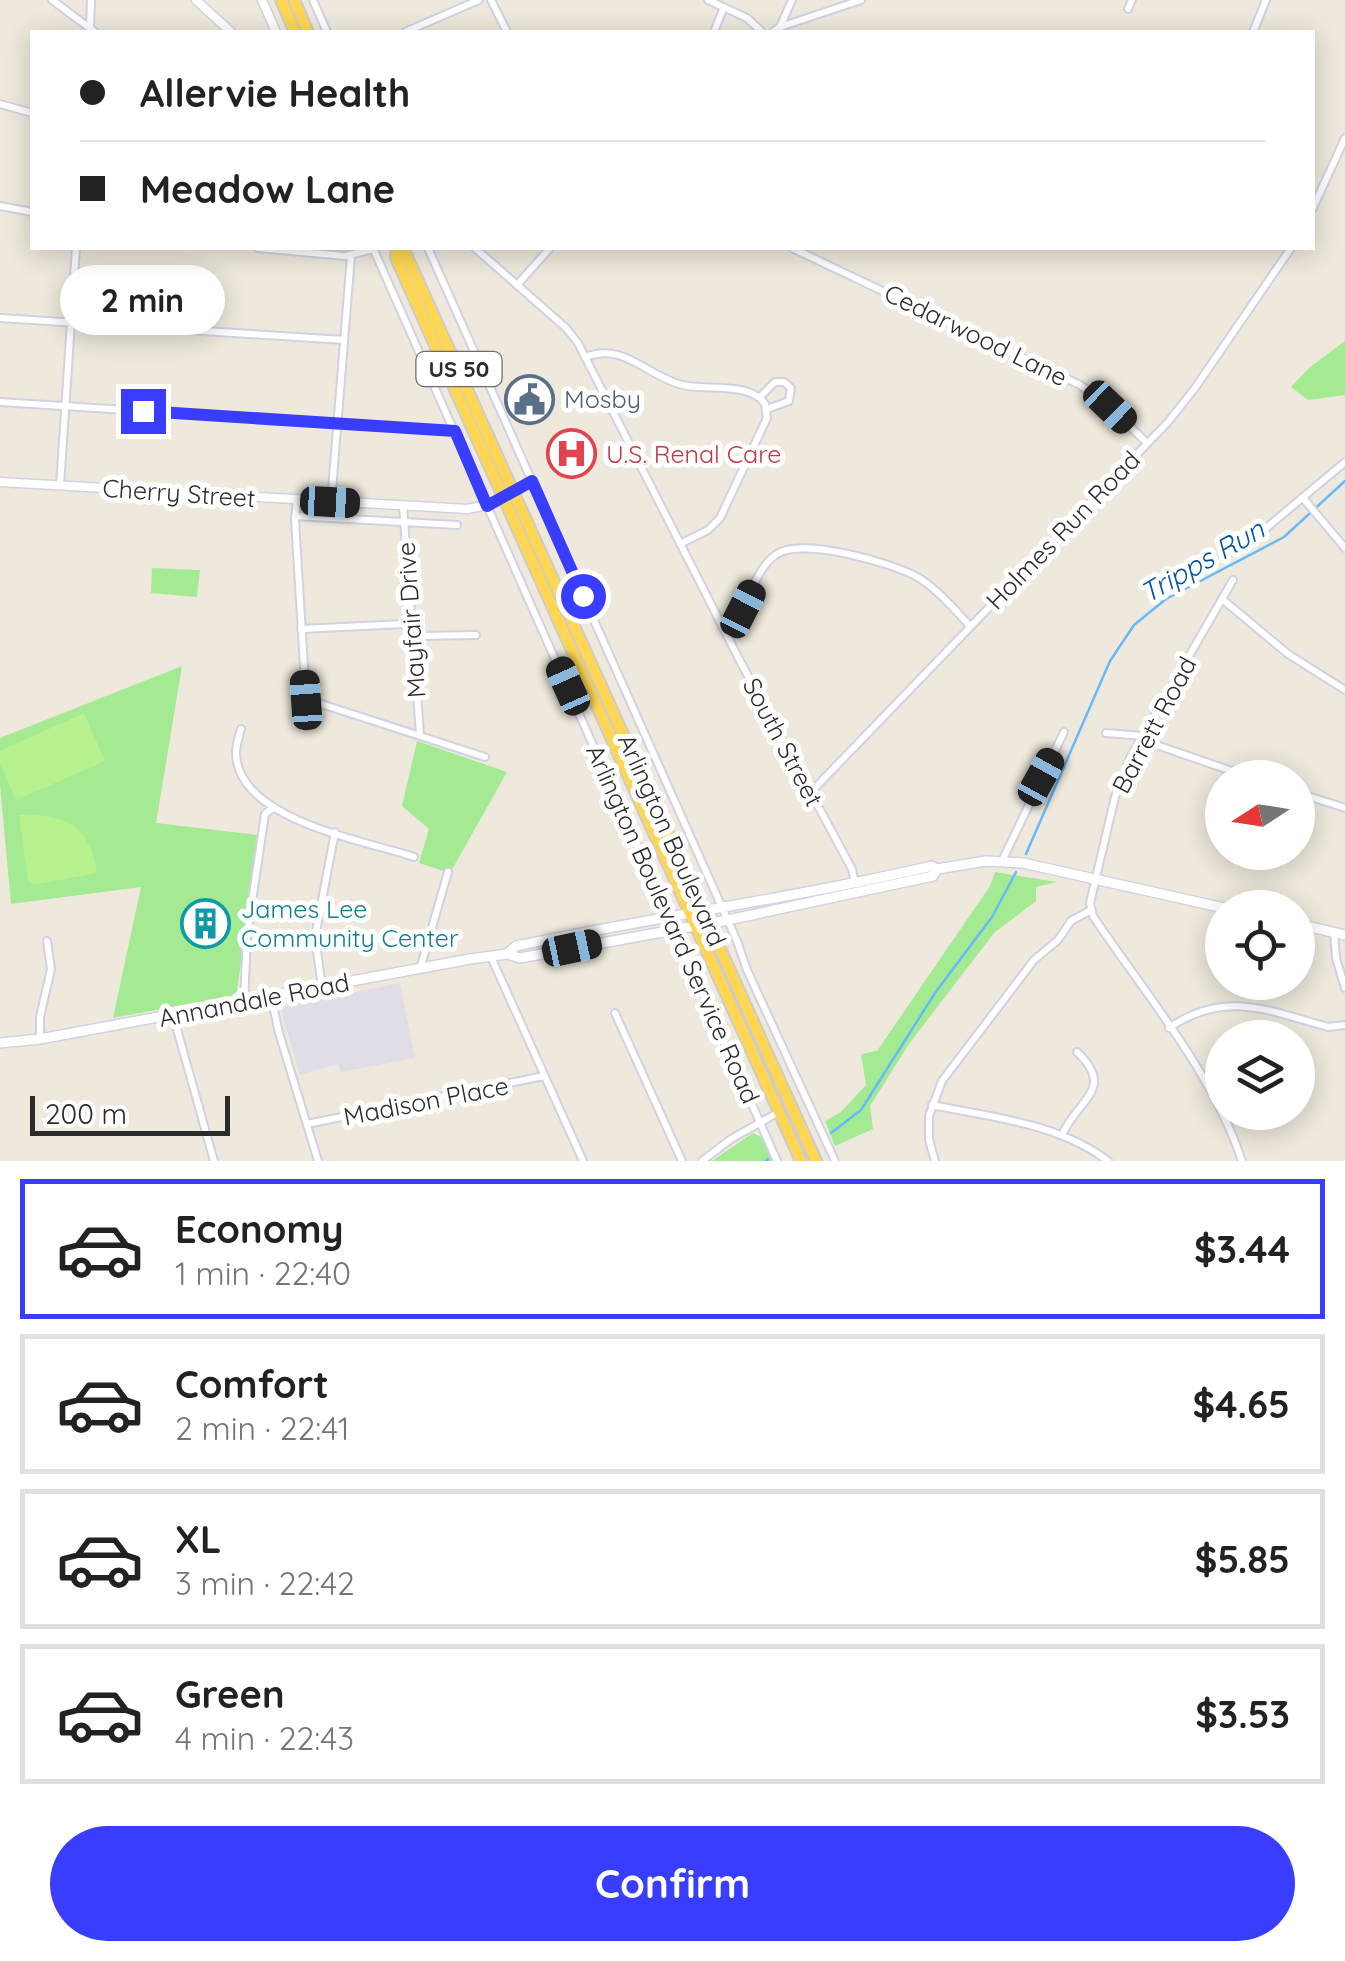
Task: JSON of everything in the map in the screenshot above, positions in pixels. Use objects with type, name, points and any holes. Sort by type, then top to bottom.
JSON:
[{"type":"highway","points":[[281,0],[294,30]]},
{"type":"highway","points":[[294,0],[307,30]]},
{"type":"highway","name":"Arlington Boulevard","points":[[399,250],[396,258],[642,775],[816,1161]]},
{"type":"highway","name":"Arlington Boulevard","points":[[509,493],[594,703],[801,1161]]},
{"type":"highway","points":[[772,1096],[790,1105]]},
{"type":"highway","points":[[779,1112],[797,1120]]},
{"type":"main road","name":"Annandale Road","points":[[0,1043],[40,1039],[490,956],[507,954],[520,958],[694,926],[723,909],[934,876],[938,869],[1002,861],[1205,904]]},
{"type":"main road","name":"Annandale Road","points":[[507,954],[516,946],[670,916],[689,914],[728,920],[856,888]]},
{"type":"main road","points":[[1315,928],[1340,934]]},
{"type":"street","points":[[52,0],[90,30]]},
{"type":"street","points":[[91,0],[91,30]]},
{"type":"street","points":[[196,0],[229,30]]},
{"type":"street","points":[[262,0],[275,30]]},
{"type":"street","points":[[313,0],[326,30]]},
{"type":"street","points":[[409,30],[479,0]]},
{"type":"street","points":[[491,0],[507,30]]},
{"type":"street","points":[[708,0],[747,18],[760,30]]},
{"type":"street","points":[[777,30],[792,0]]},
{"type":"street","points":[[777,30],[860,0]]},
{"type":"street","points":[[1128,9],[1132,0]]},
{"type":"street","points":[[1254,30],[1266,0]]},
{"type":"street","points":[[715,30],[724,7]]},
{"type":"street","points":[[0,104],[30,113]]},
{"type":"street","points":[[1315,203],[1345,138]]},
{"type":"street","points":[[0,206],[30,212]]},
{"type":"street","points":[[60,486],[76,250]]},
{"type":"street","points":[[281,250],[351,256],[368,250]]},
{"type":"street","name":"Arlington Boulevard Service Road","points":[[375,250],[777,1161]]},
{"type":"street","name":"Arlington Boulevard Service Road","points":[[429,250],[836,1161]]},
{"type":"street","name":"South Street","points":[[477,250],[573,336],[852,869],[856,888]]},
{"type":"street","points":[[517,285],[548,250]]},
{"type":"street","name":"Cedarwood Lane","points":[[796,250],[1080,385],[1148,443]]},
{"type":"street","name":"Holmes Run Road","points":[[810,792],[1148,443],[1195,388],[1290,250]]},
{"type":"street","points":[[330,502],[351,256]]},
{"type":"street","points":[[0,318],[344,340]]},
{"type":"street","points":[[585,357],[615,352],[666,380],[697,388],[750,392],[767,409],[767,418],[723,514],[708,530],[680,544]]},
{"type":"street","points":[[760,398],[775,382],[784,382],[791,388],[788,401],[767,409]]},
{"type":"street","points":[[0,402],[455,431]]},
{"type":"street","points":[[1232,552],[1305,500],[1345,462]]},
{"type":"street","name":"Cherry Street","points":[[0,482],[467,509],[487,506],[532,481]]},
{"type":"street","points":[[296,500],[306,700],[485,757]]},
{"type":"street","points":[[1305,500],[1345,548]]},
{"type":"street","name":"Mayfair Drive","points":[[403,506],[420,734]]},
{"type":"street","points":[[295,516],[457,525]]},
{"type":"street","points":[[722,626],[743,609],[772,558],[793,548],[878,561],[904,570],[943,597],[970,626]]},
{"type":"street","name":"Barrett Road","points":[[1091,910],[1090,898],[1115,797],[1142,738],[1232,580]]},
{"type":"street","points":[[1222,599],[1288,654],[1345,690]]},
{"type":"street","points":[[302,630],[404,624],[418,636],[476,635]]},
{"type":"street","points":[[579,711],[594,703]]},
{"type":"street","points":[[241,729],[236,753],[242,777],[257,798],[335,832],[414,857]]},
{"type":"street","points":[[1002,861],[1064,732]]},
{"type":"street","points":[[1106,732],[1142,738],[1205,761]]},
{"type":"street","points":[[642,775],[659,768]]},
{"type":"street","points":[[1315,798],[1345,808]]},
{"type":"street","points":[[244,1002],[247,936],[257,863],[265,814],[274,808]]},
{"type":"street","points":[[322,987],[315,937],[335,832]]},
{"type":"street","points":[[420,968],[448,872]]},
{"type":"street","points":[[935,1161],[928,1128],[942,1081],[1034,960],[1058,940],[1072,921],[1091,910],[1205,1087]]},
{"type":"street","points":[[1340,934],[1336,958],[1345,988]]},
{"type":"street","points":[[40,1039],[40,1016],[50,969],[47,941]]},
{"type":"street","points":[[490,956],[580,1161]]},
{"type":"street","points":[[272,996],[279,1033],[318,1161]]},
{"type":"street","points":[[1169,1028],[1195,1012],[1230,1004],[1328,1027],[1345,1025]]},
{"type":"street","points":[[615,1013],[682,1161]]},
{"type":"street","points":[[173,1015],[214,1161]]},
{"type":"street","points":[[1062,1135],[1070,1117],[1090,1096],[1095,1084],[1091,1065],[1076,1052]]},
{"type":"street","name":"Madison Place","points":[[307,1124],[544,1076]]},
{"type":"street","points":[[790,1105],[806,1097]]},
{"type":"street","points":[[932,1105],[1062,1135],[1108,1161]]},
{"type":"street","points":[[702,1161],[779,1112]]},
{"type":"street","points":[[1229,1130],[1242,1161]]},
{"type":"shaded area","points":[[400,983],[415,1058],[341,1072],[338,1064],[300,1075],[283,1007]]},
{"type":"green space","points":[[1345,341],[1345,395],[1308,400],[1291,387],[1309,368]]},
{"type":"green space","points":[[152,568],[200,570],[197,597],[151,593]]},
{"type":"green space","points":[[182,666],[156,823],[259,835],[237,991],[231,996],[113,1018],[141,887],[11,904],[0,785],[0,738]]},
{"type":"green space","points":[[84,713],[105,761],[16,800],[0,763],[0,751]]},
{"type":"green space","points":[[417,741],[507,772],[450,873],[419,863],[429,829],[402,806]]},
{"type":"green space","points":[[19,815],[50,817],[73,825],[88,843],[97,873],[33,885],[28,881]]},
{"type":"green space","points":[[995,872],[1057,882],[1036,887],[1036,901],[994,933],[909,1044],[870,1106],[873,1129],[835,1146],[825,1121],[841,1112],[866,1085],[861,1054],[877,1051],[990,886]]},
{"type":"green space","points":[[753,1133],[763,1138],[773,1161],[712,1161]]},
{"type":"waterway","name":"Tripps Run","points":[[1026,854],[1110,661],[1134,625],[1166,599],[1284,537],[1345,481]]},
{"type":"waterway","name":"Tripps Run","points":[[831,1133],[861,1110],[935,993],[992,917],[1016,872]]},
{"type":"place","name":"Mosby","points":[[529,399]]},
{"type":"place","name":"U.S. Renal Care","points":[[571,454]]},
{"type":"place","name":"James Lee Community Center","points":[[206,923]]},
{"type":"route","points":[[143,411],[455,431],[487,506],[532,481],[583,596]]}]
